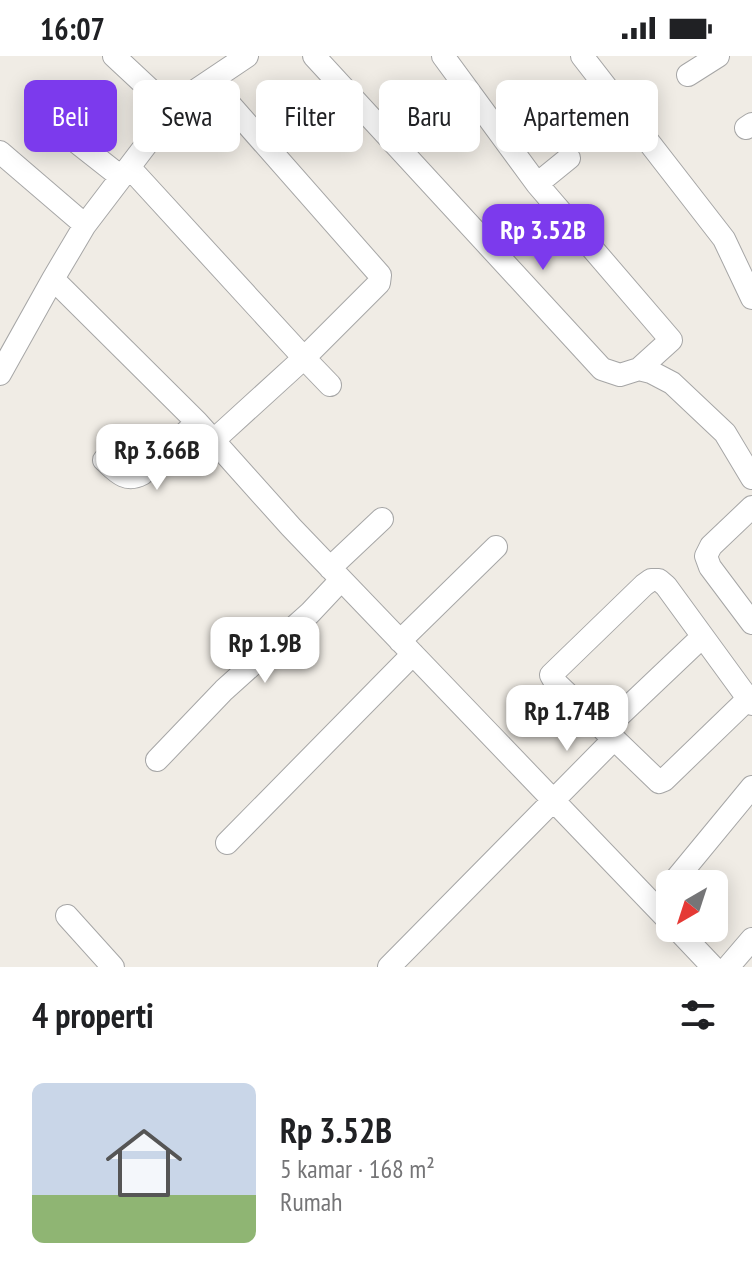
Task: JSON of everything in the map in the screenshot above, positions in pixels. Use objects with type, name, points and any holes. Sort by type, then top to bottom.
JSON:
[{"type":"street","points":[[114,56],[140,80]]},
{"type":"street","points":[[213,80],[247,56]]},
{"type":"street","points":[[314,56],[602,369],[620,375],[639,369],[671,340],[537,184],[443,56]]},
{"type":"street","points":[[582,56],[724,239],[752,298]]},
{"type":"street","points":[[688,75],[718,56]]},
{"type":"street","points":[[214,440],[304,358],[379,283],[381,277],[240,116]]},
{"type":"street","points":[[0,152],[85,225]]},
{"type":"street","points":[[96,152],[125,172],[330,385]]},
{"type":"street","points":[[0,374],[85,225],[141,152]]},
{"type":"street","points":[[537,184],[569,158]]},
{"type":"street","points":[[53,279],[197,422],[335,574],[656,908]]},
{"type":"street","points":[[639,369],[672,383],[711,419],[734,446],[752,478]]},
{"type":"street","points":[[104,460],[122,476],[135,478],[197,422]]},
{"type":"street","points":[[752,507],[711,546],[706,556],[710,567],[752,623]]},
{"type":"street","points":[[157,760],[224,690],[310,613],[335,574],[382,519]]},
{"type":"street","points":[[227,843],[496,547]]},
{"type":"street","points":[[655,580],[666,586],[750,702],[664,780],[655,780],[551,677],[563,661],[644,585],[655,580]]},
{"type":"street","points":[[389,967],[552,800],[702,637]]},
{"type":"street","points":[[683,870],[752,787]]},
{"type":"street","points":[[67,916],[113,967]]},
{"type":"street","points":[[728,967],[752,939]]},
{"type":"street","points":[[689,942],[713,967]]}]
